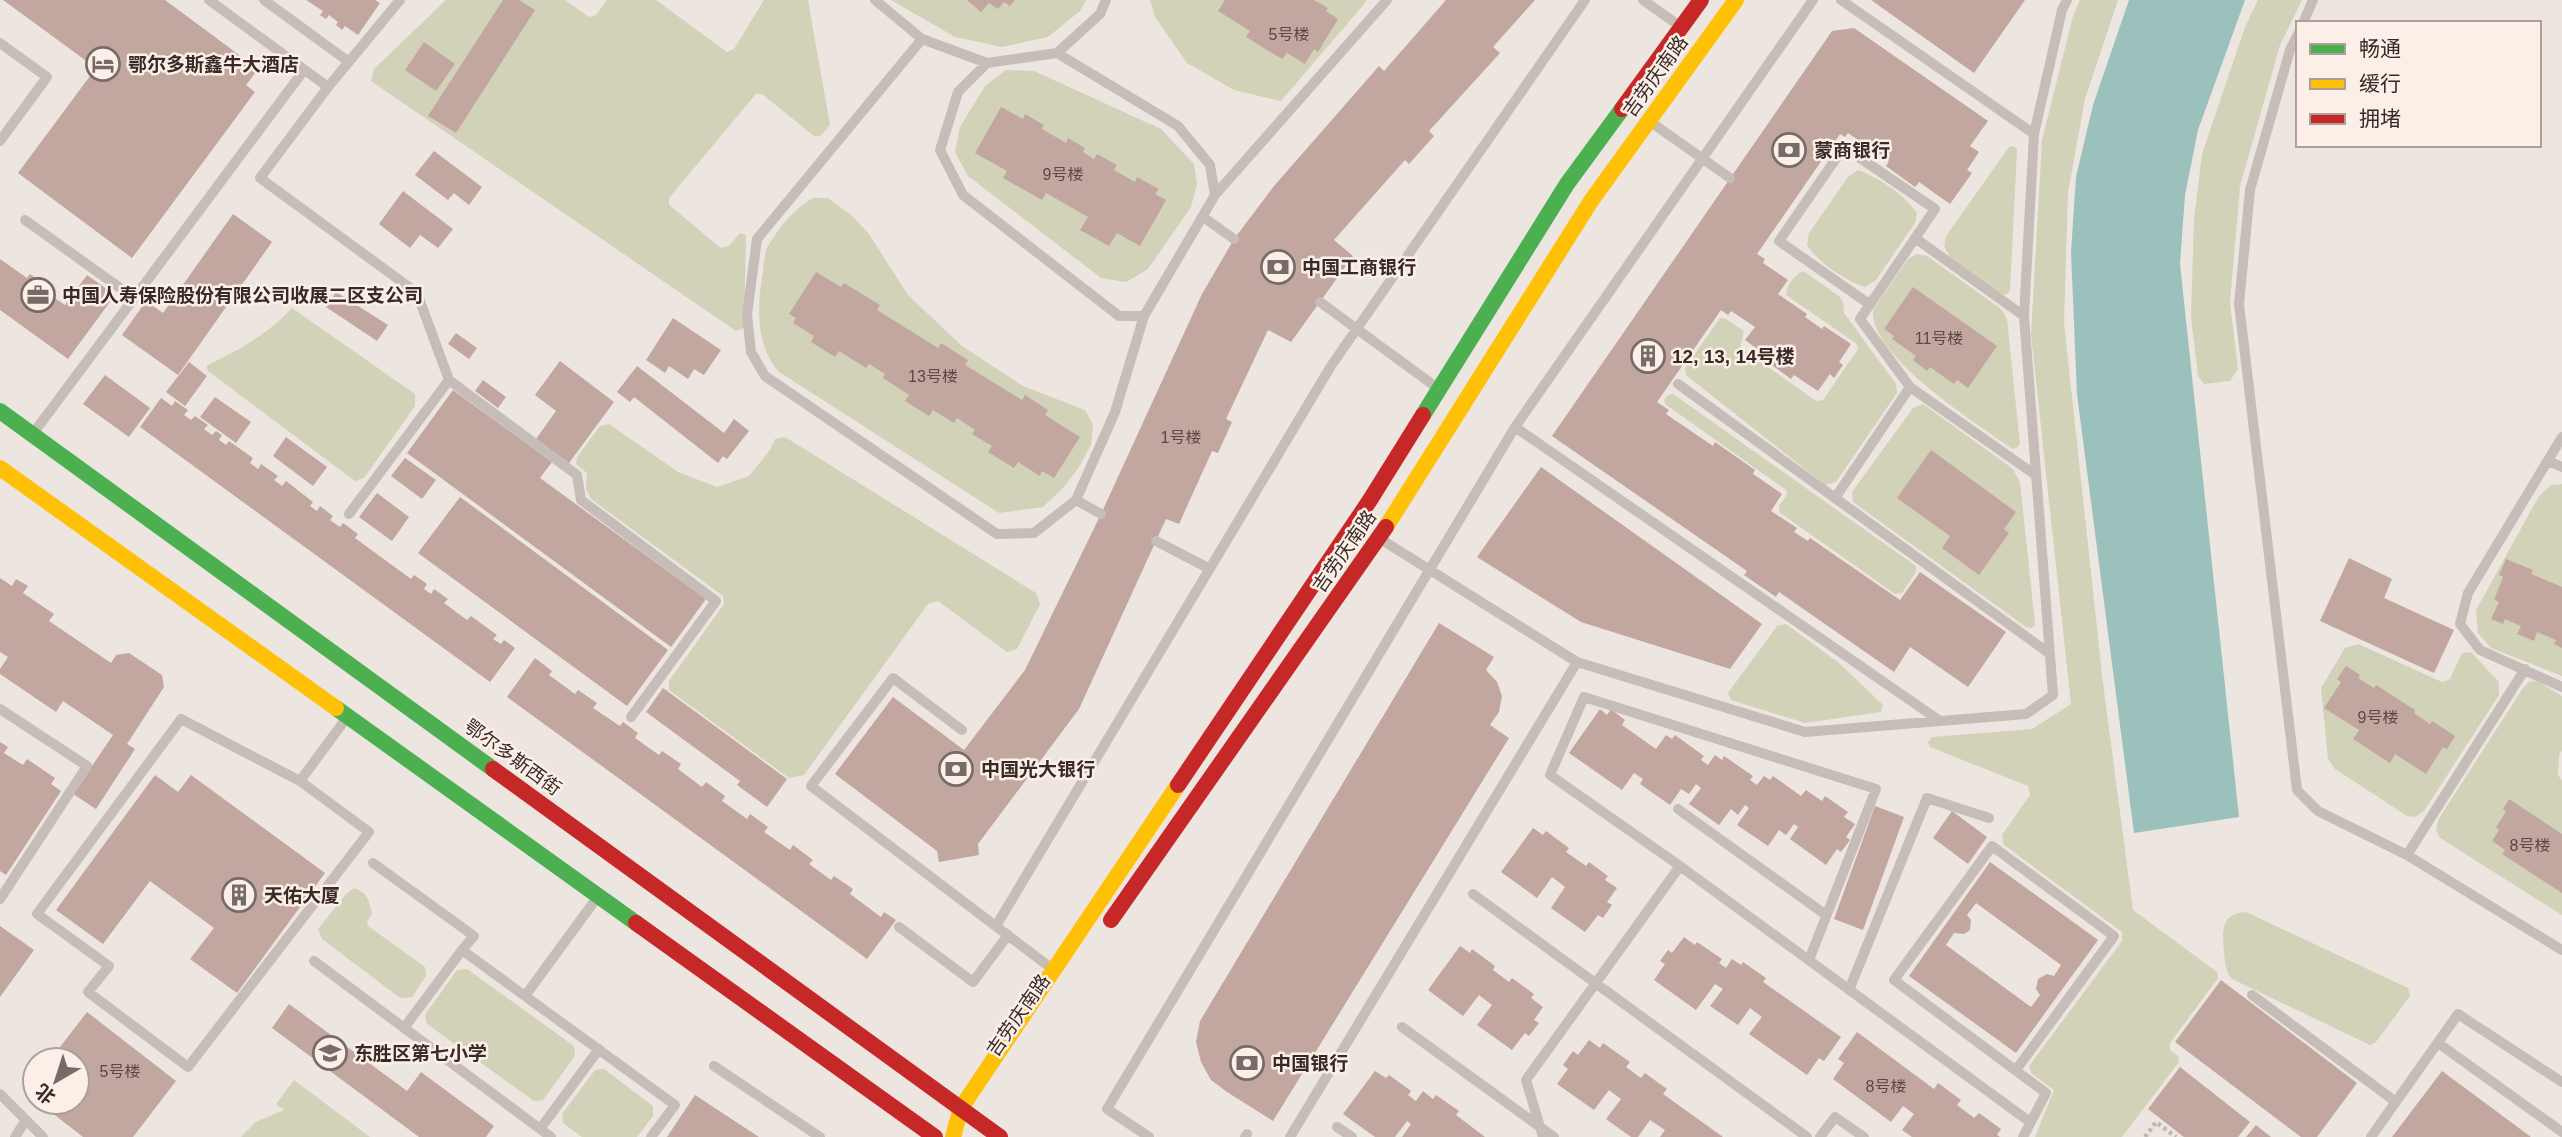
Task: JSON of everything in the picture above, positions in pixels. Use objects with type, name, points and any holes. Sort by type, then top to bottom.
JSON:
[{"type":"main road","name":"吉劳庆南路","points":[[967,1113],[1054,970],[1370,500],[1567,184],[1701,0]]},
{"type":"main road","name":"吉劳庆南路","points":[[1098,938],[1399,509],[1591,201],[1736,0]]},
{"type":"main road","name":"鄂尔多斯西街","points":[[0,411],[1000,1137]]},
{"type":"main road","points":[[1,470],[935,1137]]},
{"type":"main road","name":"吉劳庆南路","points":[[967,1113],[1017,1053]]},
{"type":"main road","points":[[954,1137],[967,1113]]},
{"type":"lane","points":[[209,0],[328,88]]},
{"type":"lane","points":[[264,0],[349,62]]},
{"type":"lane","points":[[400,0],[328,88],[260,178],[416,293],[449,380],[578,475],[581,500],[716,600],[631,717]]},
{"type":"lane","points":[[875,0],[922,39],[987,63],[1057,53],[1100,14],[1106,0]]},
{"type":"lane","points":[[922,39],[757,239],[747,314],[751,352],[765,376],[997,534],[1034,533],[1076,500],[1115,412],[1144,316],[1215,195],[1387,0]]},
{"type":"lane","points":[[996,926],[1331,366],[1585,0]]},
{"type":"lane","points":[[1643,0],[1681,27]]},
{"type":"lane","points":[[1149,1137],[1107,1109],[1515,427],[1813,0]]},
{"type":"lane","points":[[1841,0],[2034,134]]},
{"type":"lane","points":[[1379,538],[1577,662],[1805,732],[2025,714],[2053,695],[2024,316],[2034,134],[2067,0]]},
{"type":"lane","points":[[2304,21],[2313,0]]},
{"type":"lane","points":[[2296,38],[2290,50],[2250,190],[2239,304],[2297,790],[2318,811],[2407,855],[2562,950]]},
{"type":"lane","points":[[0,43],[47,77],[3,129],[0,141]]},
{"type":"lane","points":[[1057,53],[1178,126],[1210,165],[1215,195]]},
{"type":"lane","points":[[987,63],[958,92],[940,150],[963,195],[1119,316],[1144,316]]},
{"type":"lane","points":[[33,435],[304,70]]},
{"type":"lane","points":[[1649,120],[1730,178]]},
{"type":"lane","points":[[1869,304],[1779,241],[1788,218],[1844,147],[1935,209],[1860,319],[1910,387],[2034,474]]},
{"type":"lane","points":[[1203,216],[1234,239]]},
{"type":"lane","points":[[25,219],[134,298]]},
{"type":"lane","points":[[1915,238],[2024,316]]},
{"type":"lane","points":[[1320,302],[1439,390]]},
{"type":"lane","points":[[349,514],[449,380]]},
{"type":"lane","points":[[1678,384],[2050,654]]},
{"type":"lane","points":[[1835,498],[1910,387]]},
{"type":"lane","points":[[1515,427],[1940,721]]},
{"type":"lane","points":[[2562,438],[2468,593],[2460,624],[2480,650],[2562,687]]},
{"type":"lane","points":[[2548,461],[2562,467]]},
{"type":"lane","points":[[1076,500],[1101,514]]},
{"type":"lane","points":[[1156,541],[1210,569]]},
{"type":"lane","points":[[1290,1137],[1577,662]]},
{"type":"lane","points":[[2407,855],[2525,669]]},
{"type":"lane","points":[[962,730],[893,678],[811,786],[1054,970]]},
{"type":"lane","points":[[1809,960],[1876,789],[1584,696],[1550,775],[1680,866],[2031,1122]]},
{"type":"lane","points":[[0,709],[87,766],[0,899]]},
{"type":"lane","points":[[300,781],[348,717]]},
{"type":"lane","points":[[181,719],[300,781],[369,832],[188,1067],[88,992],[109,966],[37,914],[181,719]]},
{"type":"lane","points":[[1849,990],[1927,798],[1989,818]]},
{"type":"lane","points":[[1678,809],[1826,915]]},
{"type":"lane","points":[[2016,1070],[2114,936],[1992,846],[1894,980],[2046,1093],[2023,1137]]},
{"type":"lane","points":[[373,863],[474,936],[404,1028]]},
{"type":"lane","points":[[1541,1132],[1526,1080],[1680,866]]},
{"type":"lane","points":[[1473,894],[1807,1137]]},
{"type":"lane","points":[[525,996],[598,896]]},
{"type":"lane","points":[[899,927],[973,982],[1008,935]]},
{"type":"lane","points":[[463,950],[675,1105],[651,1137]]},
{"type":"lane","points":[[314,961],[551,1137]]},
{"type":"lane","points":[[2252,995],[2396,1102]]},
{"type":"lane","points":[[2371,1137],[2458,1014],[2562,1082]]},
{"type":"lane","points":[[1402,1027],[1541,1132],[1554,1137]]},
{"type":"lane","points":[[2438,1043],[2562,1132]]},
{"type":"lane","points":[[540,1129],[598,1049]]},
{"type":"lane","points":[[714,1066],[820,1137]]},
{"type":"lane","points":[[0,1094],[43,1137]]},
{"type":"lane","points":[[1821,1137],[1835,1117],[1864,1137]]},
{"type":"lane","points":[[15,1137],[26,1120]]},
{"type":"lane","points":[[1338,1127],[1352,1137]]},
{"type":"path","points":[[2145,1137],[2156,1122],[2176,1137]]},
{"type":"green space","points":[[446,0],[565,0],[589,17],[596,15],[607,0],[656,0],[727,52],[734,49],[764,0],[808,0],[830,125],[820,136],[814,136],[762,94],[756,94],[669,198],[669,205],[721,248],[729,246],[740,233],[746,235],[744,328],[736,331],[371,81],[374,69]]},
{"type":"green space","points":[[891,0],[1086,0],[1080,11],[1048,37],[1002,47],[955,37]]},
{"type":"green space","points":[[1150,0],[1366,2],[1281,101],[1234,90],[1187,63],[1155,17]]},
{"type":"green space","points":[[2080,0],[2118,0],[2085,99],[2068,193],[2064,323],[2103,683],[2133,910],[2217,972],[2218,978],[2170,1043],[2170,1050],[2178,1056],[2179,1062],[2122,1137],[2035,1137],[2054,1090],[2031,1073],[2029,1066],[2122,941],[2122,932],[2004,845],[2002,835],[2030,795],[2028,786],[1930,747],[1928,742],[1932,737],[2032,729],[2071,704],[2031,335],[2042,140],[2073,16]]},
{"type":"green space","points":[[2258,0],[2302,0],[2280,45],[2240,186],[2230,303],[2238,369],[2230,381],[2204,384],[2198,376],[2191,317],[2194,219],[2202,154],[2245,27]]},
{"type":"green space","points":[[1006,70],[1034,71],[1161,129],[1194,164],[1197,184],[1191,207],[1148,269],[1126,282],[1101,278],[968,176],[955,152],[960,127],[985,86]]},
{"type":"green space","points":[[2014,146],[2017,150],[2010,290],[2006,295],[1950,257],[1944,246],[1946,236],[2009,147]]},
{"type":"green space","points":[[1858,170],[1890,187],[1917,213],[1915,223],[1876,280],[1865,287],[1833,270],[1807,245],[1809,233],[1848,177]]},
{"type":"green space","points":[[813,198],[828,198],[852,216],[869,234],[908,295],[962,346],[1023,386],[1085,410],[1093,424],[1091,445],[1063,488],[1043,507],[999,513],[779,372],[766,350],[760,325],[765,255],[782,225]]},
{"type":"green space","points":[[1917,254],[1927,256],[2001,309],[2007,319],[2020,444],[2016,448],[2012,449],[1928,387],[1888,348],[1876,328],[1873,310],[1908,259]]},
{"type":"green space","points":[[1803,271],[1839,296],[1843,302],[1844,313],[1896,384],[1897,393],[1836,482],[1825,485],[1686,375],[1685,368],[1720,318],[1726,319],[1744,331],[1740,347],[1816,401],[1823,400],[1858,349],[1857,344],[1786,295],[1792,281]]},
{"type":"green space","points":[[292,308],[415,394],[415,406],[364,478],[355,481],[208,371],[206,366],[252,341]]},
{"type":"green space","points":[[1673,394],[1916,566],[1916,572],[1902,593],[1895,594],[1779,512],[1779,506],[1787,495],[1786,490],[1665,404],[1664,400],[1668,395]]},
{"type":"green space","points":[[1923,404],[2013,469],[2020,482],[2035,624],[2032,628],[2026,627],[1853,502],[1852,492],[1913,408]]},
{"type":"green space","points":[[609,424],[678,472],[717,487],[749,476],[770,450],[775,439],[785,437],[1036,593],[1040,604],[1017,649],[1007,652],[938,601],[928,604],[804,775],[789,778],[669,690],[669,681],[724,604],[723,596],[591,499],[586,489],[587,473],[576,464],[577,457],[600,426]]},
{"type":"green space","points":[[2562,484],[2562,676],[2491,648],[2478,633],[2476,610],[2539,496],[2551,485]]},
{"type":"green space","points":[[1786,624],[1839,663],[1883,705],[1881,712],[1805,723],[1731,700],[1728,693],[1777,626]]},
{"type":"green space","points":[[2358,644],[2442,682],[2450,679],[2462,653],[2471,652],[2499,682],[2499,695],[2424,811],[2415,817],[2407,816],[2335,769],[2328,759],[2321,688],[2345,648]]},
{"type":"green space","points":[[2530,681],[2539,682],[2562,696],[2562,751],[2559,755],[2558,775],[2562,781],[2562,915],[2440,838],[2436,830],[2438,820]]},
{"type":"green space","points":[[354,888],[362,892],[369,902],[372,914],[367,922],[368,926],[425,967],[426,976],[412,997],[400,998],[322,939],[318,929]]},
{"type":"green space","points":[[2246,912],[2408,988],[2410,996],[2376,1042],[2370,1045],[2232,979],[2225,963],[2223,931],[2232,916]]},
{"type":"green space","points":[[467,969],[574,1046],[575,1056],[543,1100],[534,1101],[427,1024],[425,1015],[457,970]]},
{"type":"green space","points":[[604,1069],[653,1106],[653,1116],[637,1137],[582,1137],[563,1123],[562,1114],[595,1070]]},
{"type":"green space","points":[[294,1080],[370,1137],[241,1137],[256,1122],[284,1110],[276,1104]]},
{"type":"water","points":[[2129,0],[2245,0],[2198,130],[2185,195],[2180,264],[2239,817],[2134,833],[2077,394],[2071,252],[2076,177],[2093,105]]},
{"type":"building","points":[[3,0],[165,0],[258,69],[246,85],[255,92],[132,258],[18,173],[96,68]]},
{"type":"building","points":[[306,0],[375,0],[380,3],[358,35],[345,26],[342,30],[336,25],[338,22],[329,15],[326,19],[320,15],[323,11]]},
{"type":"building","points":[[503,0],[519,0],[535,10],[456,133],[428,116]]},
{"type":"building","points":[[967,0],[1015,0],[1010,6],[1004,2],[998,9],[989,3],[981,12]]},
{"type":"building","points":[[1225,0],[1314,0],[1328,8],[1326,11],[1338,19],[1318,52],[1314,49],[1305,64],[1287,53],[1282,59],[1246,37],[1250,31],[1218,11]]},
{"type":"building","points":[[1446,0],[1535,0],[1493,47],[1500,53],[1429,131],[1434,136],[1409,164],[1405,160],[1334,240],[1353,256],[1291,342],[1268,330],[1226,419],[1232,422],[1218,453],[1212,451],[1179,524],[1166,519],[1079,709],[978,844],[979,855],[939,862],[937,851],[835,774],[893,697],[964,750],[1025,670],[1101,514],[1202,294],[1234,239],[1274,186],[1379,66],[1384,71]]},
{"type":"building","points":[[1871,0],[2025,0],[1974,73]]},
{"type":"building","name":"12, 13, 14号楼","points":[[1854,28],[1988,121],[1970,146],[1979,152],[1967,170],[1972,173],[1950,204],[1919,182],[1915,187],[1886,166],[1889,161],[1848,133],[1845,137],[1840,134],[1757,254],[1765,259],[1763,263],[1788,280],[1778,294],[1807,314],[1805,317],[1822,329],[1824,326],[1851,344],[1839,362],[1843,365],[1834,378],[1830,374],[1818,391],[1794,375],[1791,379],[1762,358],[1764,354],[1745,340],[1755,327],[1731,311],[1728,315],[1721,310],[1657,402],[1669,410],[1666,414],[1713,446],[1715,442],[1755,470],[1753,474],[1782,494],[1771,511],[1797,528],[1794,532],[1808,541],[1810,538],[1900,600],[1920,572],[2006,632],[1968,687],[1910,647],[1894,672],[1779,592],[1776,597],[1744,575],[1747,571],[1552,436],[1832,31]]},
{"type":"building","points":[[424,42],[455,64],[436,91],[405,70]]},
{"type":"building","points":[[1001,107],[1023,119],[1025,114],[1044,125],[1042,129],[1066,143],[1068,138],[1085,148],[1083,152],[1094,159],[1097,154],[1117,165],[1114,170],[1135,182],[1137,177],[1159,189],[1155,194],[1166,200],[1140,246],[1117,233],[1109,246],[1080,230],[1088,217],[1046,193],[1042,200],[1003,178],[1007,171],[975,153]]},
{"type":"building","points":[[434,151],[482,187],[469,205],[454,193],[448,200],[415,175]]},
{"type":"building","points":[[403,191],[453,229],[438,248],[420,235],[410,248],[379,224]]},
{"type":"building","points":[[233,214],[272,242],[178,375],[122,335],[146,301],[163,313]]},
{"type":"building","points":[[0,259],[27,278],[30,274],[50,289],[47,293],[65,305],[87,275],[115,295],[68,359],[0,310]]},
{"type":"building","points":[[816,272],[841,287],[844,283],[880,305],[877,310],[938,348],[941,343],[968,360],[965,365],[1022,400],[1025,395],[1048,410],[1045,415],[1080,437],[1054,478],[1042,471],[1040,476],[1018,462],[1014,468],[988,452],[992,446],[972,434],[975,430],[957,418],[954,423],[933,410],[929,416],[905,401],[909,395],[883,378],[885,374],[869,364],[866,368],[839,351],[835,357],[811,342],[814,336],[793,323],[796,318],[789,314]]},
{"type":"building","points":[[1913,287],[1997,346],[1968,388],[1957,380],[1954,384],[1930,367],[1927,371],[1913,360],[1916,356],[1892,339],[1894,336],[1884,329]]},
{"type":"building","points":[[336,292],[388,325],[377,341],[326,307]]},
{"type":"building","points":[[673,318],[721,350],[704,375],[694,369],[688,379],[669,366],[665,373],[646,360]]},
{"type":"building","points":[[456,333],[477,348],[469,359],[448,344]]},
{"type":"building","points":[[560,361],[614,402],[569,463],[536,439],[556,411],[535,395]]},
{"type":"building","points":[[189,362],[207,376],[185,406],[166,392]]},
{"type":"building","points":[[637,366],[724,433],[734,419],[749,431],[727,459],[723,456],[718,463],[634,397],[630,402],[617,392]]},
{"type":"building","points":[[105,375],[150,408],[129,437],[83,404]]},
{"type":"building","points":[[483,380],[506,397],[498,408],[475,391]]},
{"type":"building","points":[[453,390],[552,462],[540,478],[706,599],[671,647],[407,453]]},
{"type":"building","points":[[215,397],[251,422],[236,443],[200,417]]},
{"type":"building","points":[[161,398],[172,406],[175,401],[188,410],[184,415],[191,420],[195,416],[208,425],[204,429],[212,435],[216,431],[222,435],[219,440],[226,445],[229,441],[253,458],[250,463],[258,469],[261,464],[278,476],[274,480],[282,486],[286,481],[313,502],[310,506],[317,511],[320,506],[333,516],[330,520],[340,527],[343,523],[358,534],[355,538],[411,579],[414,575],[427,584],[424,589],[431,594],[434,589],[448,599],[444,603],[467,620],[471,616],[497,635],[493,639],[501,644],[504,640],[515,648],[490,682],[140,427]]},
{"type":"building","points":[[286,437],[327,467],[313,486],[273,456]]},
{"type":"building","points":[[1931,450],[2016,512],[2004,529],[2009,533],[1979,575],[1942,548],[1950,536],[1897,498]]},
{"type":"building","points":[[405,458],[436,480],[422,499],[391,476]]},
{"type":"building","points":[[1541,467],[1762,624],[1730,669],[1581,622],[1477,557]]},
{"type":"building","points":[[377,493],[409,517],[392,541],[359,517]]},
{"type":"building","points":[[460,497],[668,650],[627,706],[418,553]]},
{"type":"building","points":[[2349,558],[2392,579],[2384,598],[2454,630],[2434,673],[2320,621]]},
{"type":"building","points":[[2506,559],[2533,570],[2531,574],[2562,587],[2562,648],[2554,644],[2556,640],[2537,632],[2534,641],[2517,634],[2521,626],[2505,619],[2503,624],[2491,619],[2499,602],[2494,600],[2503,577],[2499,575]]},
{"type":"building","points":[[0,578],[12,586],[16,579],[28,586],[23,593],[54,614],[49,621],[111,663],[116,655],[129,653],[162,675],[164,687],[127,744],[135,749],[96,809],[73,794],[113,735],[63,701],[56,712],[0,674],[0,669],[8,657],[0,652]]},
{"type":"building","points":[[1439,623],[1494,657],[1486,670],[1497,682],[1502,696],[1499,712],[1490,725],[1509,738],[1273,1121],[1211,1080],[1201,1062],[1196,1042],[1200,1021]]},
{"type":"building","points":[[535,658],[552,671],[549,675],[575,694],[578,690],[597,703],[593,708],[620,726],[623,722],[638,733],[635,738],[659,755],[662,751],[681,764],[678,769],[702,787],[706,782],[725,796],[722,801],[747,819],[750,814],[768,827],[764,832],[790,850],[793,845],[813,860],[809,864],[831,880],[834,876],[853,889],[850,894],[881,917],[884,912],[896,920],[867,959],[507,697]]},
{"type":"building","points":[[2346,666],[2360,675],[2358,678],[2374,688],[2376,685],[2415,710],[2414,713],[2430,724],[2432,721],[2455,736],[2447,749],[2443,747],[2426,774],[2395,754],[2390,763],[2353,739],[2359,730],[2324,708],[2341,682],[2337,679]]},
{"type":"building","points":[[663,688],[787,779],[767,807],[737,785],[740,781],[646,712]]},
{"type":"building","points":[[1600,709],[1607,715],[1611,709],[1625,720],[1622,725],[1656,749],[1666,735],[1672,739],[1675,735],[1704,756],[1701,760],[1708,765],[1715,755],[1722,760],[1724,756],[1753,776],[1750,780],[1757,785],[1764,776],[1770,780],[1773,776],[1801,796],[1806,790],[1822,801],[1825,796],[1848,812],[1844,817],[1855,824],[1846,837],[1850,840],[1841,852],[1837,849],[1826,865],[1790,839],[1798,827],[1794,824],[1786,835],[1779,830],[1768,846],[1737,825],[1749,808],[1745,805],[1738,815],[1731,809],[1719,825],[1689,804],[1701,788],[1696,784],[1689,794],[1681,789],[1670,805],[1640,784],[1643,779],[1634,773],[1622,790],[1569,753]]},
{"type":"building","points":[[0,742],[8,747],[4,753],[23,765],[27,759],[55,778],[51,784],[61,791],[6,875],[0,871]]},
{"type":"building","name":"天佑大厦","points":[[155,775],[178,792],[191,775],[325,873],[237,993],[190,959],[214,928],[150,881],[103,944],[56,910]]},
{"type":"building","points":[[2509,799],[2562,834],[2562,893],[2502,854],[2505,850],[2492,841],[2499,830],[2496,827],[2506,812],[2503,809]]},
{"type":"building","points":[[1875,806],[1904,817],[1863,930],[1834,919]]},
{"type":"building","points":[[1952,811],[1987,837],[1968,864],[1933,838]]},
{"type":"building","points":[[1533,828],[1543,835],[1546,831],[1569,848],[1566,852],[1586,866],[1589,862],[1608,876],[1605,880],[1617,888],[1607,902],[1612,905],[1603,918],[1598,915],[1585,932],[1551,908],[1565,887],[1552,877],[1537,898],[1501,872]]},
{"type":"building","points":[[1990,862],[2098,940],[2016,1053],[1909,976]],"holes":[[[1976,903],[2061,965],[2054,976],[2047,974],[2038,979],[2036,989],[2040,995],[2031,1007],[1946,945],[1954,933],[1964,934],[1970,930],[1971,920],[1967,915]]]},
{"type":"building","points":[[0,926],[34,950],[0,997]]},
{"type":"building","points":[[1684,937],[1695,945],[1697,942],[1722,959],[1719,963],[1726,968],[1732,959],[1741,965],[1743,962],[1766,978],[1763,982],[1841,1037],[1824,1061],[1819,1058],[1807,1075],[1749,1034],[1762,1017],[1750,1008],[1738,1025],[1710,1006],[1723,989],[1715,984],[1696,1010],[1654,980],[1665,964],[1660,961],[1668,950],[1672,953]]},
{"type":"building","points":[[1460,946],[1470,953],[1472,949],[1495,966],[1493,970],[1509,982],[1512,978],[1534,994],[1531,998],[1543,1007],[1534,1020],[1539,1023],[1529,1036],[1525,1033],[1512,1050],[1477,1025],[1492,1005],[1479,995],[1463,1016],[1428,990]]},
{"type":"building","points":[[2221,980],[2357,1083],[2317,1137],[2301,1137],[2175,1042]]},
{"type":"building","points":[[289,1004],[407,1091],[421,1072],[494,1126],[486,1137],[419,1137],[272,1028]]},
{"type":"building","points":[[87,1012],[176,1081],[133,1137],[83,1137],[56,1116],[91,1116],[91,1046],[61,1046]]},
{"type":"building","points":[[1857,1032],[1934,1089],[1938,1083],[1961,1100],[1957,1105],[1974,1118],[1979,1113],[2001,1129],[1997,1135],[2000,1137],[1912,1137],[1902,1130],[1914,1114],[1903,1106],[1891,1122],[1833,1079],[1844,1063],[1838,1059]]},
{"type":"building","points":[[1589,1040],[1600,1048],[1603,1043],[1630,1062],[1626,1067],[1641,1078],[1645,1073],[1667,1089],[1663,1094],[1723,1137],[1660,1137],[1665,1130],[1650,1120],[1638,1137],[1631,1137],[1606,1119],[1621,1099],[1609,1090],[1594,1110],[1557,1084],[1568,1069],[1563,1065],[1573,1051],[1578,1055]]},
{"type":"building","points":[[2180,1067],[2250,1122],[2238,1137],[2184,1137],[2148,1109]]},
{"type":"building","points":[[1375,1071],[1386,1078],[1389,1075],[1411,1091],[1408,1095],[1416,1101],[1423,1091],[1433,1099],[1436,1095],[1459,1111],[1456,1115],[1485,1137],[1402,1137],[1411,1124],[1407,1121],[1395,1137],[1375,1137],[1343,1114]]},
{"type":"building","points":[[2442,1071],[2531,1137],[2392,1137]]},
{"type":"building","points":[[695,1095],[759,1137],[667,1137]]},
{"type":"building","points":[[2256,1125],[2271,1137],[2246,1137]]},
{"type":"traffic: fast","points":[[1423,415],[1567,184],[1622,109]]},
{"type":"traffic: fast","points":[[0,411],[493,769]]},
{"type":"traffic: fast","points":[[336,708],[636,923]]},
{"type":"traffic: slow","points":[[1386,527],[1591,201],[1736,0]]},
{"type":"traffic: slow","points":[[0,468],[336,708]]},
{"type":"traffic: slow","points":[[953,1137],[961,1108],[1178,785]]},
{"type":"traffic: jam","points":[[1622,109],[1701,0]]},
{"type":"traffic: jam","points":[[1178,785],[1370,500],[1423,415]]},
{"type":"traffic: jam","points":[[1111,920],[1386,527]]},
{"type":"traffic: jam","points":[[493,769],[1000,1137]]},
{"type":"traffic: jam","points":[[636,923],[935,1137]]},
{"type":"place","name":"鄂尔多斯鑫牛大酒店","points":[[103,64]]},
{"type":"place","name":"蒙商银行","points":[[1789,150]]},
{"type":"place","name":"中国工商银行","points":[[1278,267]]},
{"type":"place","name":"中国人寿保险股份有限公司收展二区支公司","points":[[38,295]]},
{"type":"place","name":"12, 13, 14号楼","points":[[1648,356]]},
{"type":"place","name":"中国光大银行","points":[[956,769]]},
{"type":"place","name":"天佑大厦","points":[[239,895]]},
{"type":"place","name":"东胜区第七小学","points":[[330,1053]]},
{"type":"place","name":"中国银行","points":[[1247,1063]]}]
